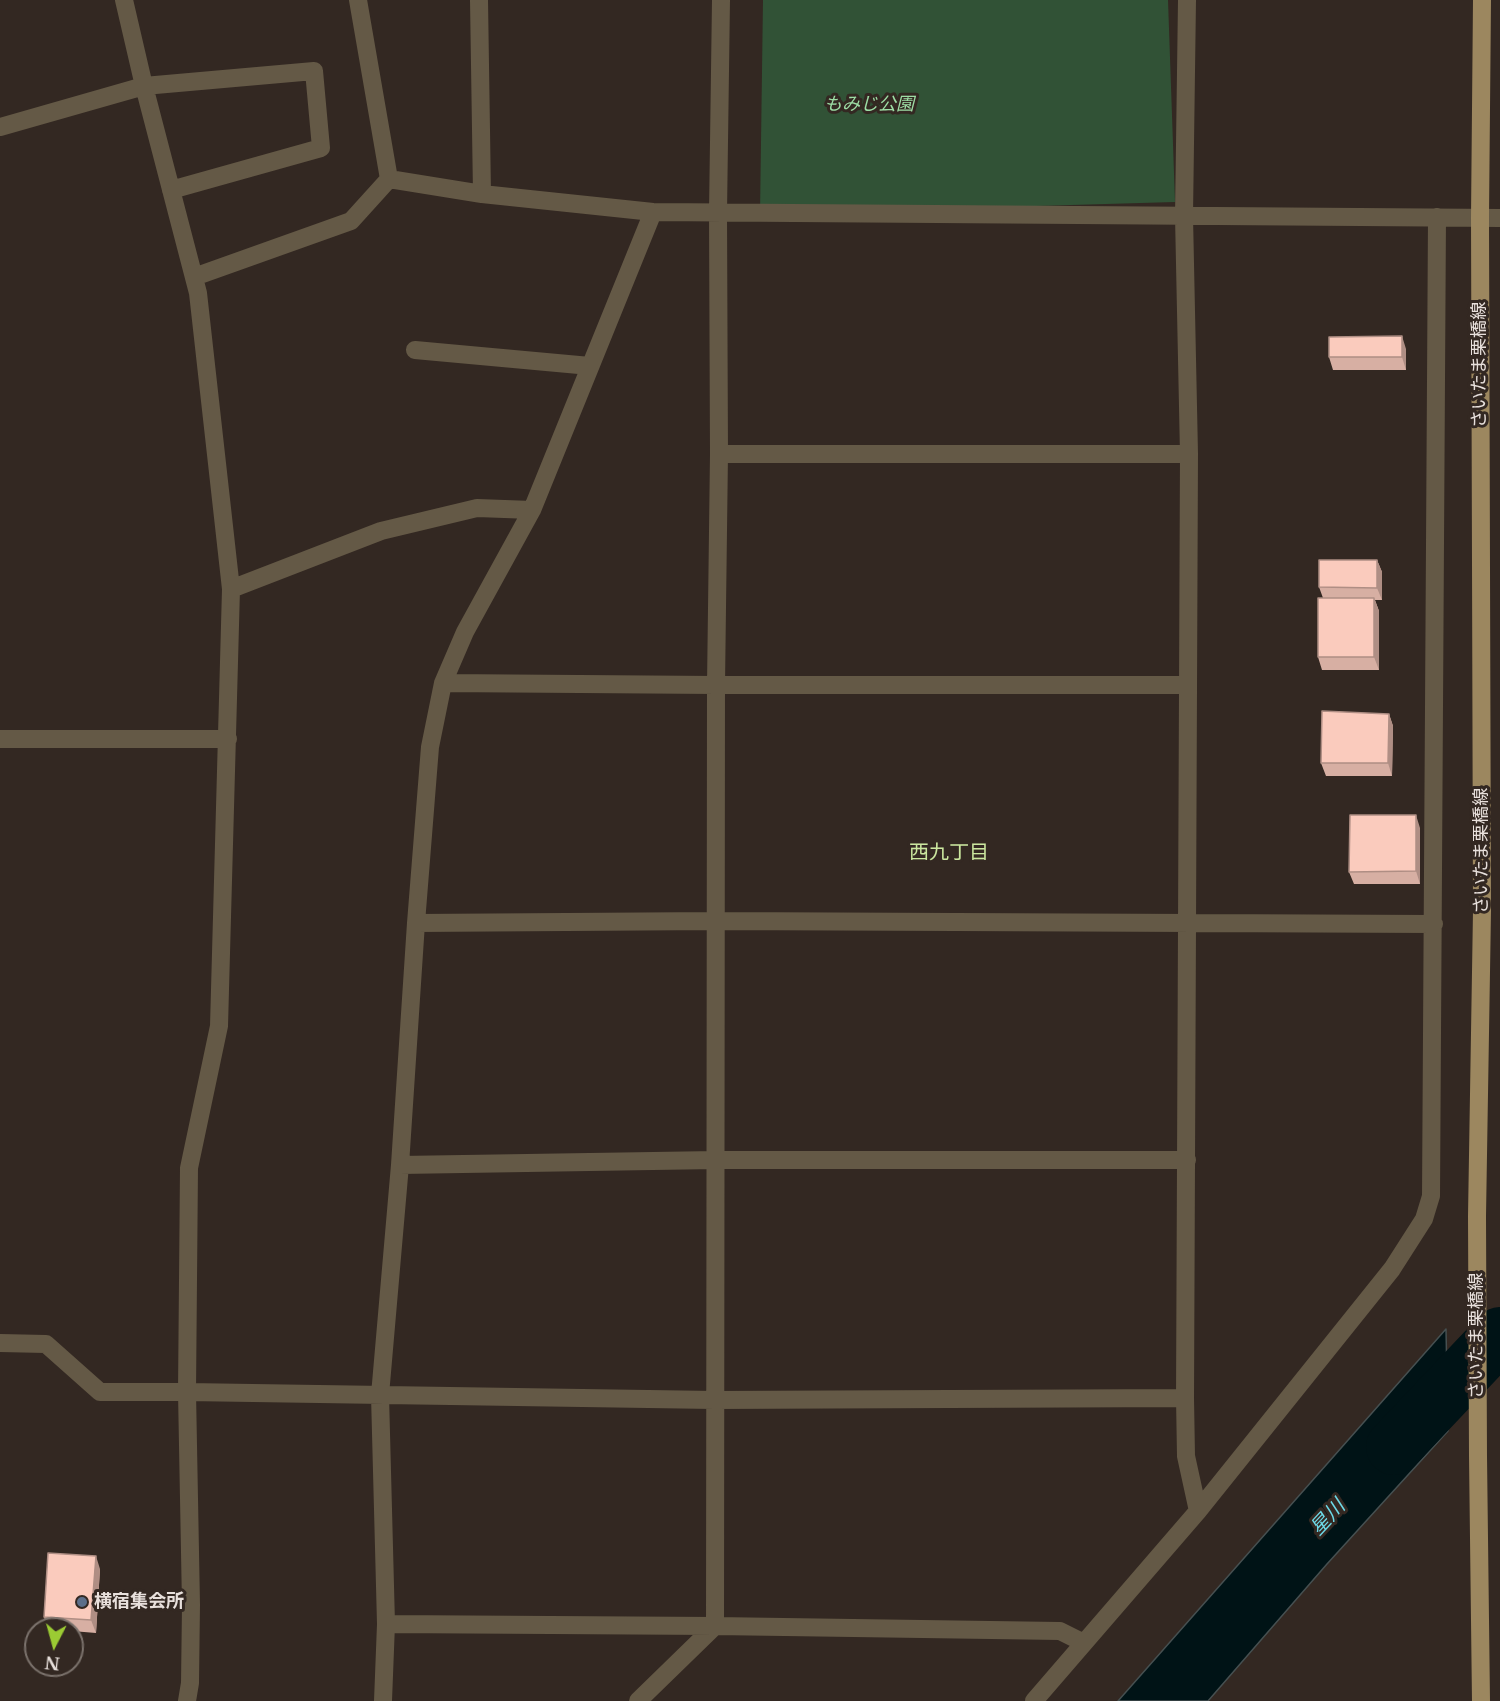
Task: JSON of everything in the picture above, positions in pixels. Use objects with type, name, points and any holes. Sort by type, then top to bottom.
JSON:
[{"type":"main road","name":"さいたま栗橋線","points":[[1480,1701],[1477,1216],[1482,911],[1480,218],[1482,0]]},
{"type":"street","points":[[124,0],[198,293],[231,590],[219,1026],[189,1168],[187,1392],[191,1605],[188,1701]]},
{"type":"street","points":[[358,0],[389,179]]},
{"type":"street","points":[[479,0],[482,194]]},
{"type":"street","points":[[638,1701],[714,1626],[720,0]]},
{"type":"street","points":[[1187,0],[1184,216],[1189,454],[1185,1398],[1186,1456],[1198,1511]]},
{"type":"street","points":[[0,127],[144,86],[314,71],[321,148],[171,190]]},
{"type":"street","points":[[389,179],[482,194],[653,212],[1500,218]]},
{"type":"street","points":[[194,277],[351,221],[389,179]]},
{"type":"street","points":[[383,1701],[386,1624],[380,1395],[400,1165],[430,747],[443,683],[465,632],[532,510],[653,212]]},
{"type":"street","points":[[1034,1701],[1198,1511],[1392,1269],[1424,1219],[1431,1196],[1437,217]]},
{"type":"street","points":[[415,350],[590,366]]},
{"type":"street","points":[[719,454],[1189,454]]},
{"type":"street","points":[[231,590],[381,531],[477,508],[532,510]]},
{"type":"street","points":[[443,683],[1188,686]]},
{"type":"street","points":[[0,739],[228,739]]},
{"type":"street","points":[[416,923],[716,921],[1434,924]]},
{"type":"street","points":[[400,1165],[716,1160],[1187,1160]]},
{"type":"street","points":[[0,1343],[46,1344],[100,1392],[714,1400],[1185,1398]]},
{"type":"street","points":[[386,1624],[1060,1631],[1084,1643]]},
{"type":"green space","name":"もみじ公園","points":[[763,0],[1168,0],[1175,202],[760,214]]},
{"type":"water","points":[[1446,1329],[1448,1431],[1327,1564],[1208,1701],[1118,1701]]},
{"type":"building","points":[[1402,336],[1402,357],[1329,357],[1329,337]]},
{"type":"building","points":[[1319,560],[1377,560],[1377,588],[1319,587]]},
{"type":"building","points":[[1318,598],[1374,598],[1374,657],[1318,657]]},
{"type":"building","points":[[1322,711],[1389,714],[1388,763],[1321,763]]},
{"type":"building","points":[[1350,815],[1416,815],[1416,871],[1349,872]]},
{"type":"building","points":[[48,1553],[96,1556],[91,1620],[84,1620],[84,1617],[44,1617]]},
{"type":"waterway","name":"星川","points":[[1394,1447],[1500,1335]]},
{"type":"place","name":"横宿集会所","points":[[82,1602]]},
{"type":"district","name":"西九丁目","points":[[949,853]]}]
